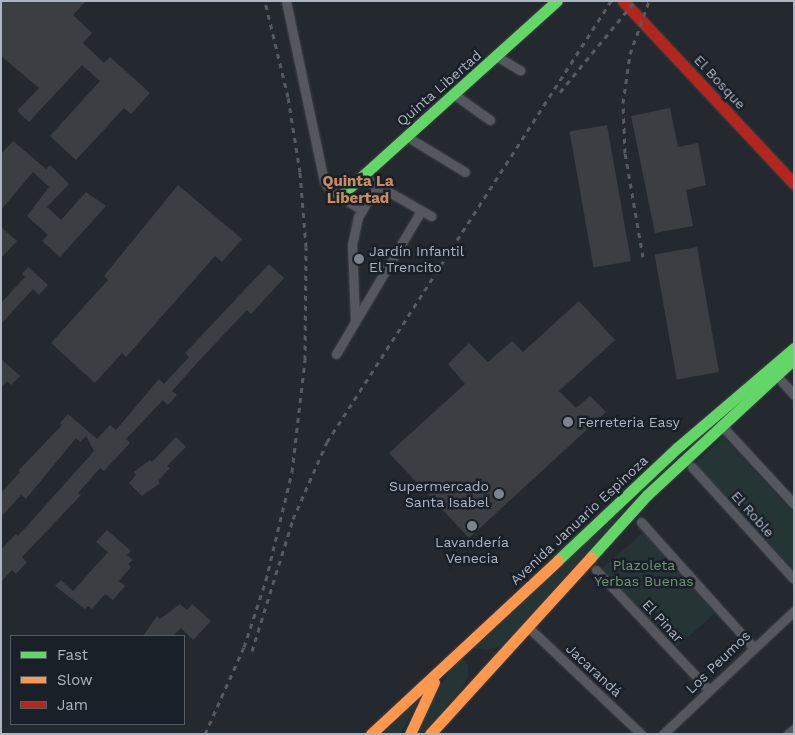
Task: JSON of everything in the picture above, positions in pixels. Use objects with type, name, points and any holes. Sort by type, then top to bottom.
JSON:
[{"type":"main road","name":"Quinta Libertad","points":[[339,197],[406,136],[456,96],[557,1]]},
{"type":"main road","name":"El Bosque","points":[[624,1],[794,184]]},
{"type":"main road","name":"Avenida Januario Espinoza","points":[[410,734],[437,675],[677,448],[794,348]]},
{"type":"main road","name":"Avenida Januario Espinoza","points":[[430,734],[647,495],[794,359]]},
{"type":"main road","points":[[371,734],[437,675]]},
{"type":"street","points":[[286,1],[324,180],[339,197],[362,210]]},
{"type":"street","points":[[498,57],[520,70]]},
{"type":"street","points":[[456,96],[490,120]]},
{"type":"street","points":[[406,136],[465,172]]},
{"type":"street","points":[[361,176],[431,216]]},
{"type":"street","points":[[355,322],[352,245],[362,210],[377,186]]},
{"type":"street","points":[[336,354],[421,211]]},
{"type":"street","points":[[777,376],[794,395]]},
{"type":"street","points":[[722,426],[794,504]]},
{"type":"street","name":"El Roble","points":[[692,467],[793,577]]},
{"type":"street","points":[[641,522],[753,647]]},
{"type":"street","name":"El Pinar","points":[[596,570],[709,690]]},
{"type":"street","name":"Los Peumos","points":[[663,734],[753,647],[794,611]]},
{"type":"street","name":"Jacarandá","points":[[528,627],[641,734]]},
{"type":"street","points":[[788,734],[794,729]]},
{"type":"green space","points":[[723,437],[794,513],[794,570],[695,464]]},
{"type":"green space","points":[[627,502],[621,514],[502,646],[486,650],[474,648]]},
{"type":"green space","name":"Plazoleta Yerbas Buenas","points":[[644,532],[715,614],[673,650],[602,568]]},
{"type":"green space","points":[[463,658],[468,666],[468,676],[463,687],[422,734],[413,734],[449,671]]},
{"type":"green space","points":[[422,695],[400,734],[382,734],[399,718]]},
{"type":"building","points":[[1,1],[86,1],[73,15],[92,33],[83,43],[104,63],[110,57],[150,93],[131,114],[124,108],[76,160],[50,136],[100,81],[82,65],[29,122],[17,111],[39,88],[1,56]]},
{"type":"building","points":[[670,108],[678,147],[698,143],[706,185],[686,190],[693,226],[655,233],[631,116]]},
{"type":"building","points":[[607,125],[631,261],[594,268],[570,132]]},
{"type":"building","points":[[13,141],[46,169],[50,165],[69,184],[47,207],[61,220],[86,192],[106,206],[60,257],[42,241],[48,235],[27,216],[49,187],[33,172],[1,210],[1,154]]},
{"type":"building","points":[[178,185],[242,239],[222,262],[215,256],[126,357],[122,353],[95,383],[51,343],[108,280],[104,276]]},
{"type":"building","points":[[1,227],[17,241],[1,258]]},
{"type":"building","points":[[697,247],[719,372],[677,380],[655,254]]},
{"type":"building","points":[[269,264],[284,278],[251,314],[247,310],[197,363],[172,391],[177,395],[168,405],[163,400],[126,439],[130,443],[104,471],[100,468],[78,493],[81,495],[22,557],[27,562],[16,574],[12,570],[1,582],[1,549],[16,534],[18,536],[94,451],[86,436],[80,442],[76,438],[26,499],[21,495],[1,517],[1,493],[20,472],[18,471],[62,425],[60,423],[68,414],[97,439],[110,425],[116,430],[159,379],[164,384],[189,357],[185,353]]},
{"type":"building","points":[[28,267],[48,285],[39,295],[33,289],[1,324],[1,303],[25,277],[22,274]]},
{"type":"building","points":[[579,301],[615,340],[559,391],[576,408],[590,396],[606,412],[469,538],[389,453],[465,384],[448,364],[469,343],[488,362],[512,341],[523,352]]},
{"type":"building","points":[[1,359],[20,376],[11,385],[7,381],[1,388]]},
{"type":"building","points":[[176,437],[186,447],[167,466],[170,468],[158,481],[160,483],[142,496],[129,483],[136,475],[134,472],[150,460],[152,462]]},
{"type":"building","points":[[107,530],[131,551],[127,555],[133,560],[128,564],[131,567],[119,581],[125,586],[113,600],[105,594],[92,609],[88,606],[85,609],[55,586],[61,580],[73,591],[108,552],[96,542]]},
{"type":"building","points":[[180,604],[187,610],[192,604],[211,621],[193,640],[181,628],[174,635],[144,635],[157,616],[160,619]]},
{"type":"railway","points":[[205,734],[244,647],[266,580],[292,472],[305,360],[306,247],[300,172],[288,97],[265,1]]},
{"type":"railway","points":[[252,651],[293,519],[327,442],[611,1]]},
{"type":"railway","points":[[560,92],[635,1]]},
{"type":"railway","points":[[643,257],[625,153],[623,103],[630,54],[649,1]]},
{"type":"traffic: fast","points":[[339,197],[557,1]]},
{"type":"traffic: fast","points":[[558,560],[677,448],[794,348]]},
{"type":"traffic: fast","points":[[591,557],[647,495],[794,359]]},
{"type":"traffic: slow","points":[[430,734],[591,557]]},
{"type":"traffic: slow","points":[[371,734],[558,560]]},
{"type":"traffic: slow","points":[[410,734],[434,682]]},
{"type":"traffic: jam","points":[[623,1],[794,184]]},
{"type":"place","name":"Jardín Infantil El Trencito","points":[[359,259]]},
{"type":"place","name":"Ferreteria Easy","points":[[568,422]]},
{"type":"place","name":"Supermercado Santa Isabel","points":[[499,494]]},
{"type":"place","name":"Lavandería Venecia","points":[[472,526]]},
{"type":"district","name":"Quinta La Libertad","points":[[358,190]]}]
